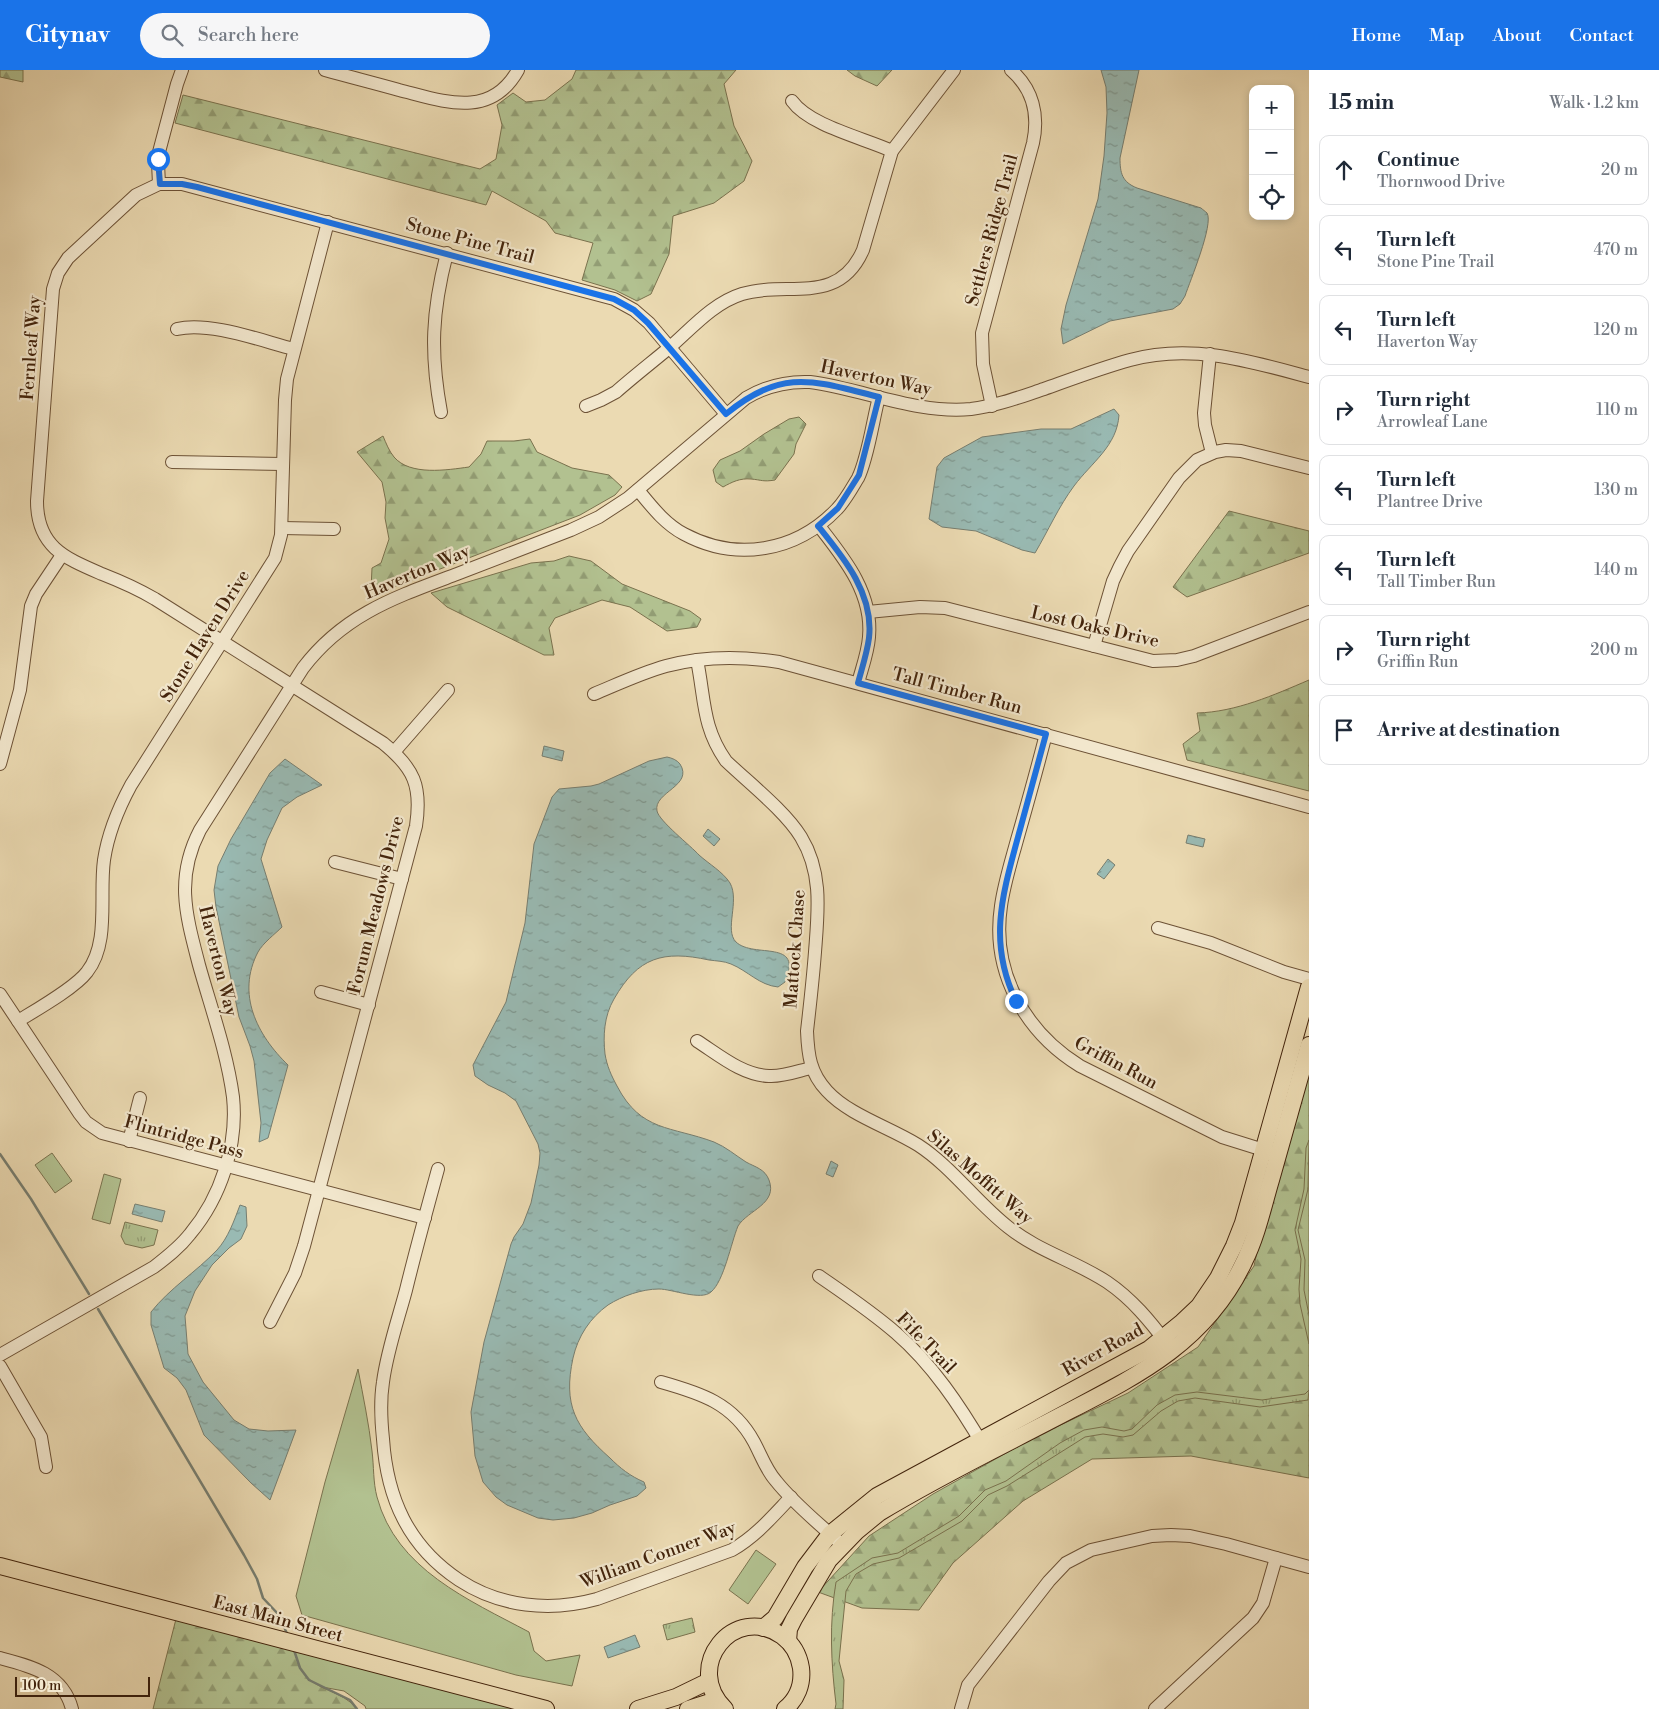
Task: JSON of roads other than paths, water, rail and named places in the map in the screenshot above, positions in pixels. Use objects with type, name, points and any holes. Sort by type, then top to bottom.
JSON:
[{"type":"main road","name":"River Road","points":[[762,1628],[775,1618],[805,1567],[836,1539],[984,1446],[1135,1376],[1167,1345],[1200,1326],[1218,1305],[1244,1262],[1257,1229],[1271,1152],[1309,987]]},
{"type":"main road","name":"River Road","points":[[1271,1152],[1309,1045]]},
{"type":"main road","name":"River Road","points":[[788,1641],[790,1629],[807,1594],[829,1560],[836,1539]]},
{"type":"main road","name":"East Main Street","points":[[0,1566],[546,1709]]},
{"type":"main road","points":[[688,1709],[721,1704],[709,1681],[708,1672],[712,1655],[729,1635],[745,1628],[762,1628],[776,1632],[788,1641],[798,1655],[801,1681],[791,1705]]},
{"type":"main road","points":[[638,1709],[676,1697],[709,1681]]},
{"type":"street","points":[[160,184],[159,152],[176,84],[182,70]]},
{"type":"street","points":[[325,70],[442,101],[463,104],[491,97],[507,86],[518,72]]},
{"type":"street","points":[[586,406],[616,392],[712,310],[733,297],[760,290],[817,288],[829,285],[847,274],[863,250],[892,151],[954,70]]},
{"type":"street","name":"Settlers Ridge Trail","points":[[992,406],[983,364],[982,333],[1036,130],[1035,114],[1030,95],[1021,80],[1011,70]]},
{"type":"street","points":[[792,101],[800,111],[816,121],[892,151]]},
{"type":"street","name":"Stone Pine Trail","points":[[160,184],[182,184],[197,187],[614,299],[628,306],[641,316],[726,414]]},
{"type":"street","name":"Fernleaf Way","points":[[62,555],[50,544],[42,531],[38,520],[37,506],[55,282],[68,258],[118,210],[136,194],[160,184]]},
{"type":"street","name":"Stone Haven Drive","points":[[18,1020],[76,982],[86,974],[95,960],[101,938],[104,860],[117,813],[131,785],[275,558],[282,528],[284,400],[294,349],[328,222]]},
{"type":"street","points":[[441,412],[435,371],[433,338],[436,302],[447,253]]},
{"type":"street","points":[[178,329],[194,326],[210,328],[294,349]]},
{"type":"street","name":"Haverton Way","points":[[0,1355],[139,1277],[166,1258],[184,1241],[205,1214],[213,1199],[226,1166],[232,1138],[233,1098],[226,1061],[188,925],[184,893],[185,873],[190,854],[200,830],[292,685],[318,649],[342,628],[370,609],[401,595],[586,524],[613,509],[746,398],[777,385],[794,382],[818,383],[936,409],[969,409],[992,406],[1131,360],[1167,353],[1189,352],[1230,357],[1309,377]]},
{"type":"street","points":[[1210,354],[1204,413],[1212,453]]},
{"type":"street","points":[[638,490],[655,512],[670,525],[684,534],[716,548],[737,551],[769,548],[795,539],[818,526],[838,508],[859,475],[879,397]]},
{"type":"street","points":[[1094,646],[1113,580],[1128,551],[1179,478],[1197,460],[1212,453],[1226,450],[1241,451],[1309,468]]},
{"type":"street","points":[[172,462],[282,464]]},
{"type":"street","points":[[818,526],[849,566],[861,588],[868,612],[869,638],[858,683]]},
{"type":"street","points":[[282,528],[334,529]]},
{"type":"street","points":[[0,764],[20,690],[31,606],[36,594],[62,555]]},
{"type":"street","name":"Forum Meadows Drive","points":[[62,555],[143,592],[383,743],[406,765],[412,775],[419,797],[416,826],[299,1262],[270,1322]]},
{"type":"street","name":"Lost Oaks Drive","points":[[868,612],[920,607],[945,608],[1152,661],[1177,660],[1202,653],[1309,612]]},
{"type":"street","name":"Tall Timber Run","points":[[594,694],[664,666],[697,660],[736,657],[779,662],[1309,807]]},
{"type":"street","name":"Mattock Chase","points":[[697,660],[708,727],[719,750],[726,761],[788,820],[801,836],[813,862],[819,900],[807,1031],[811,1068]]},
{"type":"street","points":[[394,752],[448,690]]},
{"type":"street","name":"Griffin Run","points":[[1046,734],[1001,907],[999,937],[1002,959],[1009,985],[1016,1001],[1031,1024],[1048,1042],[1074,1063],[1222,1137],[1271,1152]]},
{"type":"street","points":[[335,862],[402,879]]},
{"type":"street","points":[[1158,928],[1211,943],[1284,972],[1309,979]]},
{"type":"street","points":[[321,992],[369,1005]]},
{"type":"street","name":"Flintridge Pass","points":[[0,994],[86,1122],[102,1133],[425,1218]]},
{"type":"street","points":[[697,1041],[733,1065],[752,1073],[770,1076],[811,1068]]},
{"type":"street","name":"Silas Moffitt Way","points":[[811,1068],[824,1087],[838,1100],[920,1146],[1019,1236],[1095,1275],[1122,1293],[1137,1306],[1167,1345]]},
{"type":"street","points":[[129,1141],[140,1098]]},
{"type":"street","name":"William Conner Way","points":[[438,1169],[385,1370],[381,1397],[386,1473],[399,1512],[416,1541],[447,1572],[480,1591],[517,1603],[550,1606],[579,1603],[597,1599],[732,1550],[760,1531],[791,1498]]},
{"type":"street","name":"Fife Trail","points":[[819,1276],[863,1306],[897,1334],[932,1370],[956,1401],[984,1446]]},
{"type":"street","points":[[0,1366],[40,1437],[46,1467]]},
{"type":"street","points":[[661,1382],[704,1396],[732,1414],[753,1440],[774,1480],[836,1539]]},
{"type":"street","points":[[961,1709],[968,1685],[1049,1581],[1066,1564],[1090,1550],[1152,1536],[1190,1536],[1309,1567]]},
{"type":"street","points":[[1155,1709],[1254,1618],[1263,1603],[1276,1558]]},
{"type":"street","points":[[0,1658],[38,1669],[56,1681],[67,1694],[72,1709]]},
{"type":"water","points":[[1101,70],[1139,70],[1120,158],[1121,173],[1125,180],[1137,188],[1201,208],[1207,213],[1207,228],[1196,266],[1185,296],[1180,304],[1173,309],[1110,321],[1063,344],[1061,329],[1066,305],[1098,199],[1104,156],[1107,113],[1106,87]]},
{"type":"water","points":[[1114,409],[1119,415],[1114,436],[1109,445],[1081,477],[1058,510],[1035,553],[1022,550],[976,531],[942,527],[929,519],[937,467],[944,458],[982,437],[1041,429],[1071,429]]},
{"type":"water","points":[[544,746],[564,751],[562,761],[542,756]]},
{"type":"water","points":[[667,757],[679,763],[683,772],[678,784],[657,804],[659,815],[663,821],[730,883],[733,890],[731,930],[736,942],[744,947],[783,954],[788,960],[789,968],[785,982],[778,987],[765,984],[726,962],[678,956],[653,960],[632,974],[614,999],[606,1019],[604,1033],[606,1058],[617,1086],[626,1101],[636,1112],[658,1125],[723,1146],[762,1171],[767,1176],[771,1188],[766,1201],[738,1226],[720,1279],[711,1292],[694,1295],[659,1289],[646,1290],[626,1296],[608,1305],[596,1316],[578,1342],[570,1375],[570,1389],[571,1402],[580,1425],[598,1447],[626,1472],[644,1482],[646,1488],[637,1496],[574,1518],[553,1520],[538,1518],[507,1505],[496,1497],[483,1482],[475,1456],[471,1412],[484,1342],[511,1244],[523,1224],[531,1203],[540,1153],[538,1144],[516,1101],[475,1076],[473,1065],[506,1002],[525,923],[534,844],[552,797],[559,789],[599,784],[649,761]]},
{"type":"water","points":[[285,759],[322,785],[297,797],[282,808],[267,840],[261,859],[282,927],[258,952],[249,983],[250,998],[253,1013],[259,1027],[267,1041],[288,1065],[268,1138],[259,1142],[261,1123],[254,1061],[239,1017],[214,890],[218,866],[231,839],[270,773]]},
{"type":"water","points":[[708,829],[720,839],[714,846],[703,836]]},
{"type":"water","points":[[1188,835],[1205,839],[1203,847],[1186,843]]},
{"type":"water","points":[[1108,859],[1115,865],[1104,879],[1097,874]]},
{"type":"water","points":[[831,1161],[838,1165],[833,1177],[826,1174]]},
{"type":"water","points":[[135,1204],[165,1211],[162,1222],[132,1214]]},
{"type":"water","points":[[240,1205],[246,1207],[247,1226],[241,1239],[212,1265],[195,1291],[185,1316],[188,1354],[203,1382],[234,1420],[249,1429],[268,1431],[296,1430],[270,1500],[204,1435],[186,1390],[177,1378],[164,1368],[151,1325],[151,1312],[158,1303],[221,1245]]},
{"type":"water","points":[[635,1635],[640,1647],[608,1658],[604,1647]]},
{"type":"waterway","points":[[0,1154],[31,1199],[89,1294]]},
{"type":"waterway","points":[[98,1309],[244,1555],[257,1579],[263,1598],[279,1615],[288,1636]]},
{"type":"waterway","points":[[294,1650],[300,1668],[309,1680],[350,1700],[357,1709]]}]
